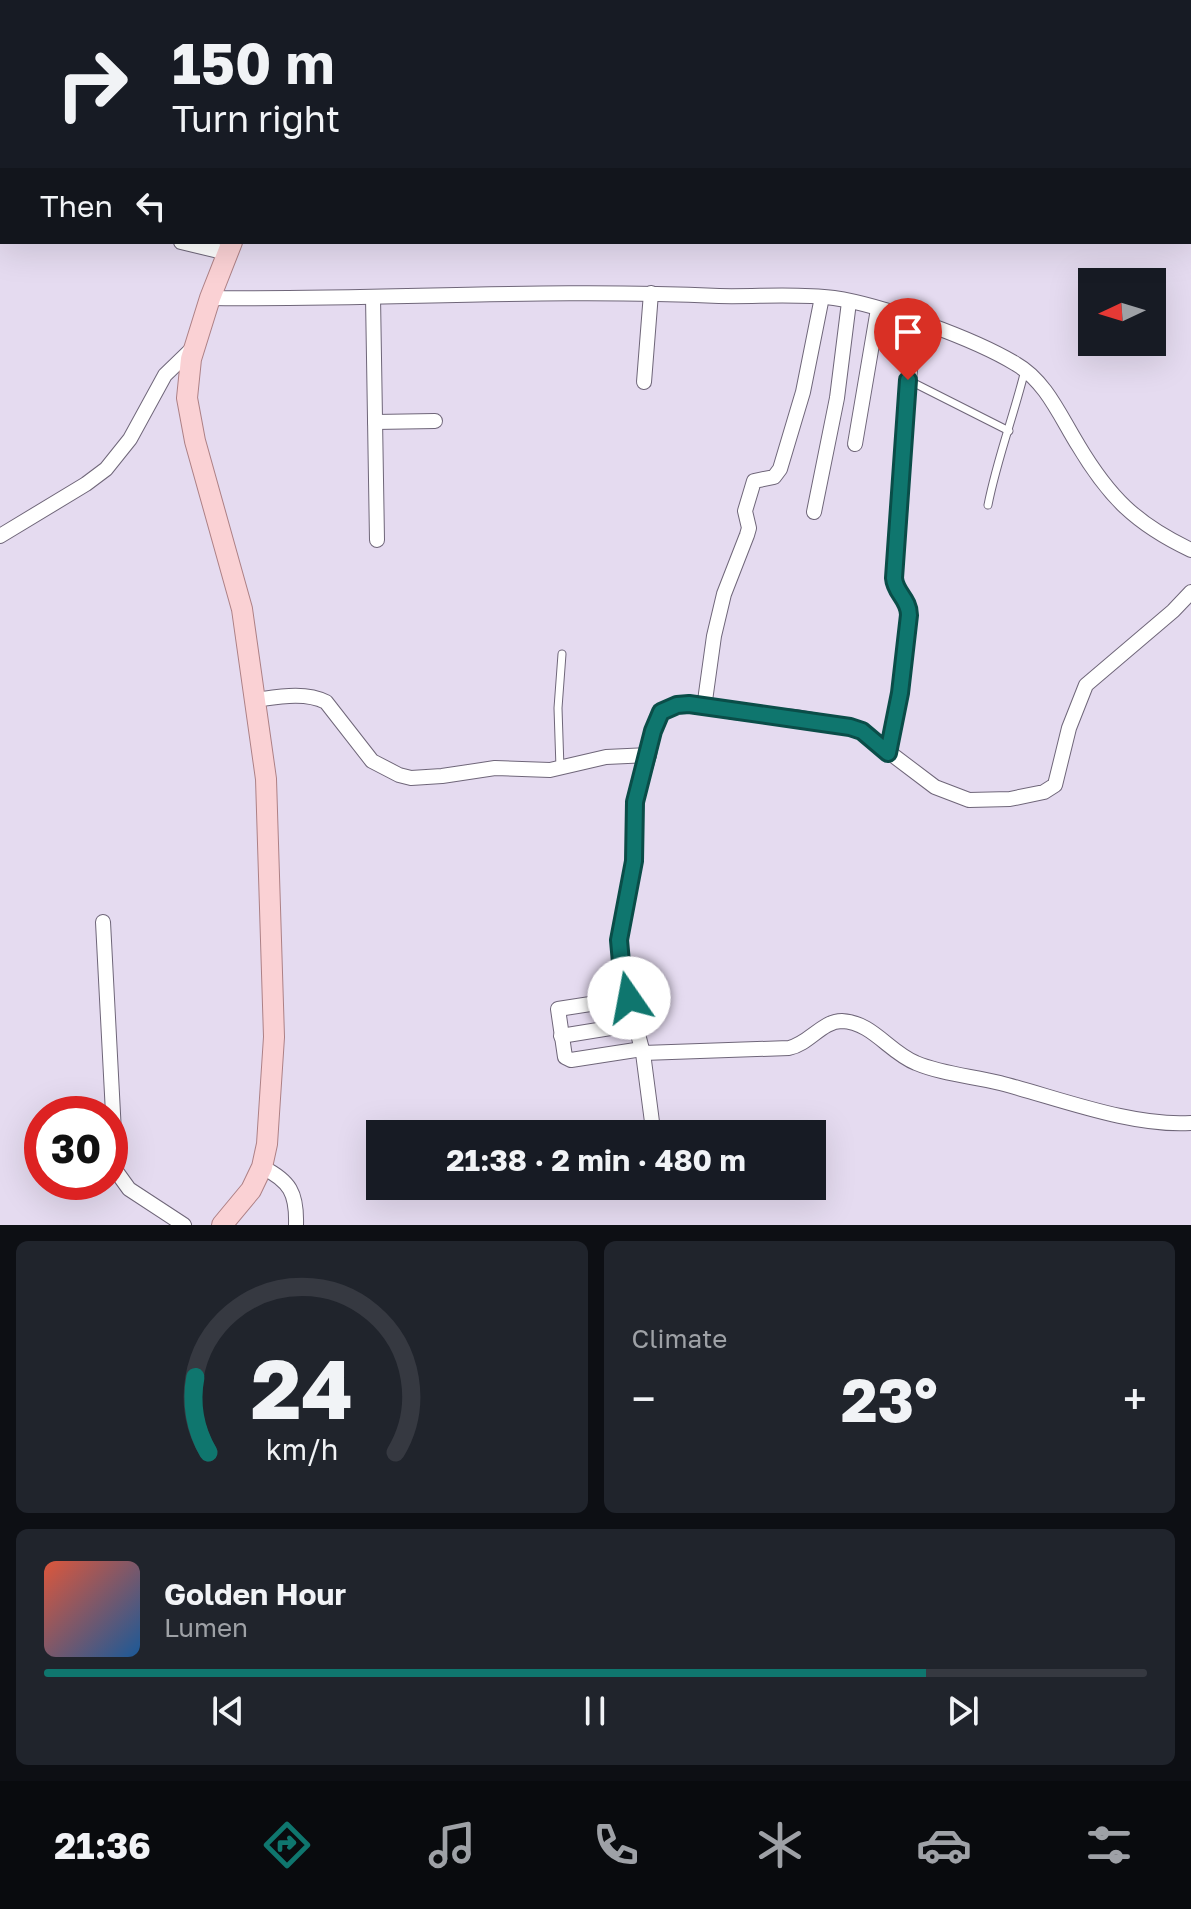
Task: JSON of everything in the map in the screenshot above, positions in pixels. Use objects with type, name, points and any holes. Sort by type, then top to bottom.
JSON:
[{"type":"main road","points":[[222,1225],[251,1190],[262,1167],[267,1144],[274,1037],[266,779],[242,609],[190,419],[189,380],[195,346],[230,248]]},
{"type":"street","points":[[197,244],[230,248]]},
{"type":"street","points":[[210,298],[651,293],[822,297],[878,309],[998,354],[1025,370],[1057,409],[1078,446],[1117,500],[1147,527],[1191,550]]},
{"type":"street","points":[[644,382],[651,293]]},
{"type":"street","points":[[373,297],[377,540]]},
{"type":"street","points":[[704,708],[708,663],[724,594],[749,528],[746,505],[754,481],[774,477],[780,469],[803,392],[822,297]]},
{"type":"street","points":[[814,512],[837,398],[849,302]]},
{"type":"street","points":[[855,444],[878,309]]},
{"type":"street","points":[[888,753],[900,693],[909,615],[908,604],[894,585],[894,578],[915,322]]},
{"type":"street","points":[[0,536],[106,469],[130,439],[165,375],[195,346]]},
{"type":"street","points":[[375,422],[435,421]]},
{"type":"street","points":[[652,1120],[642,1051],[622,974],[619,940],[634,861],[635,802],[653,731],[661,712],[689,704],[857,728],[935,787],[969,800],[1010,799],[1051,789],[1059,776],[1069,728],[1086,685],[1191,592]]},
{"type":"street","points":[[255,700],[284,697],[318,698],[326,702],[372,761],[399,775],[424,778],[495,768],[560,769],[606,757],[649,755]]},
{"type":"street","points":[[103,922],[116,1171],[129,1189],[184,1225]]},
{"type":"street","points":[[629,998],[560,1008],[558,1013],[565,1057],[568,1060],[642,1051],[789,1048],[805,1042],[831,1023],[847,1022],[861,1025],[902,1056],[927,1067],[1142,1120],[1191,1123]]},
{"type":"street","points":[[561,1036],[635,1024]]},
{"type":"street","points":[[262,1167],[283,1177],[290,1186],[297,1214],[296,1225]]},
{"type":"lane","points":[[988,505],[995,469],[1025,370]]},
{"type":"lane","points":[[908,380],[1009,431]]},
{"type":"lane","points":[[560,769],[558,708],[562,654]]},
{"type":"route","points":[[629,998],[622,974],[619,940],[634,861],[637,791],[661,712],[689,704],[857,728],[888,753],[900,693],[909,615],[908,604],[894,585],[908,380]]}]
